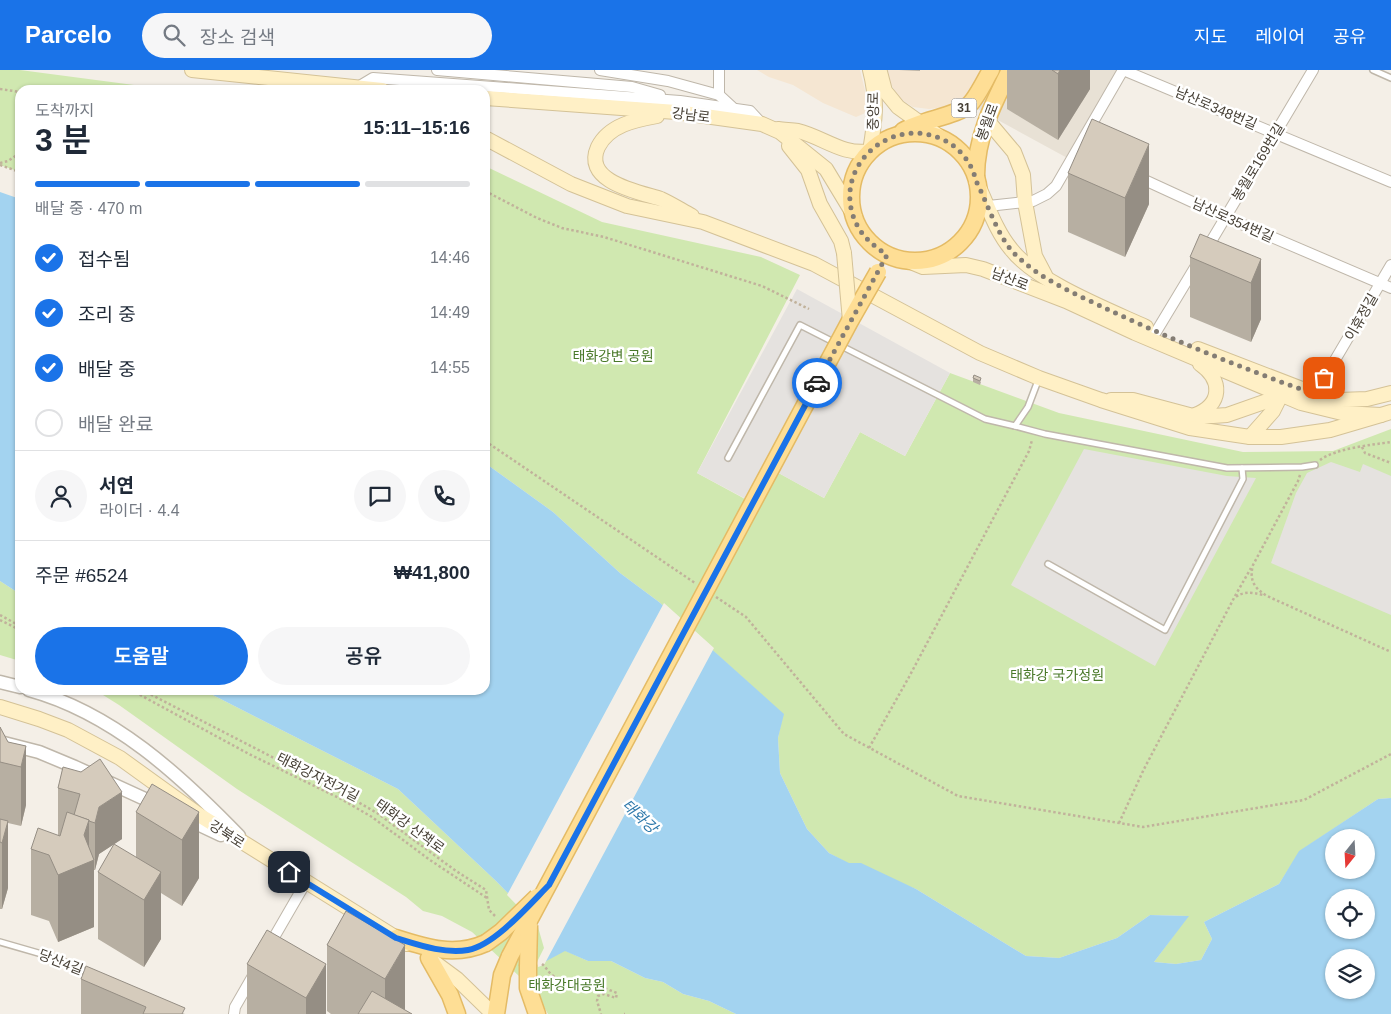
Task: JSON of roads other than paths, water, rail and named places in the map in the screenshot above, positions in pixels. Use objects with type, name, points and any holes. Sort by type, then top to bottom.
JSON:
[{"type":"main road","points":[[192,70],[338,85]]},
{"type":"main road","name":"중앙로","points":[[870,70],[875,90],[876,116],[870,151]]},
{"type":"main road","points":[[879,70],[884,91],[898,107],[944,140]]},
{"type":"main road","name":"봉월로","points":[[895,136],[908,128],[960,110],[970,104],[991,70]]},
{"type":"main road","name":"봉월로","points":[[976,179],[979,142],[994,101],[1010,70]]},
{"type":"main road","name":"강남로","points":[[490,98],[678,106],[768,126],[780,132],[826,169],[855,217]]},
{"type":"main road","points":[[678,106],[613,130],[602,139],[596,152],[597,164],[602,175],[614,184],[668,202],[703,222]]},
{"type":"main road","points":[[987,120],[1014,152],[1022,175],[1034,256],[1046,278]]},
{"type":"main road","points":[[768,126],[798,131],[837,148],[861,153],[870,151]]},
{"type":"main road","points":[[768,126],[808,170],[820,204],[841,241],[844,253],[850,321]]},
{"type":"main road","points":[[983,206],[963,239],[951,250],[936,257],[920,261],[906,260],[887,255],[870,242],[857,225],[851,205],[852,183],[860,163],[875,146],[895,136],[914,133],[934,135],[951,144],[964,156],[974,172],[983,206],[1011,250],[1024,263],[1070,291],[1156,332],[1310,393]]},
{"type":"main road","points":[[490,141],[571,184],[619,203],[703,222],[814,264],[980,353],[1039,378],[1190,428],[1250,437],[1282,438],[1330,430],[1386,413]]},
{"type":"main road","points":[[494,1014],[502,975],[510,956],[887,255]]},
{"type":"main road","name":"남산로","points":[[906,260],[923,267],[966,265],[983,269],[1066,301],[1301,403],[1342,413],[1386,413]]},
{"type":"main road","points":[[1183,352],[1208,370],[1216,381],[1215,399],[1204,412],[1193,416]]},
{"type":"main road","points":[[1250,437],[1273,411],[1282,396],[1283,388],[1277,381]]},
{"type":"main road","points":[[1101,400],[1133,400],[1193,416],[1213,416],[1227,415],[1296,390],[1340,400],[1367,399],[1391,393]]},
{"type":"main road","name":"강북로","points":[[0,707],[39,719],[93,742],[120,758],[199,816],[429,958],[458,979],[494,1014]]},
{"type":"main road","points":[[396,938],[430,948],[457,951],[471,949],[486,943],[501,932],[549,885]]},
{"type":"main road","points":[[529,922],[533,963],[528,988],[537,1014]]},
{"type":"main road","points":[[429,958],[450,995],[457,1014]]},
{"type":"street","points":[[437,70],[518,74],[632,87],[678,106]]},
{"type":"street","points":[[600,70],[668,81],[719,95],[732,107]]},
{"type":"street","points":[[719,70],[719,95]]},
{"type":"street","points":[[983,206],[1034,201],[1047,194],[1056,186],[1082,150],[1123,70]]},
{"type":"street","name":"남산로348번길","points":[[1123,70],[1391,182]]},
{"type":"street","name":"봉월로169번길","points":[[1156,332],[1313,70]]},
{"type":"street","points":[[361,85],[373,78],[449,85]]},
{"type":"street","points":[[490,89],[678,106],[732,107],[750,111],[768,126]]},
{"type":"street","name":"남산로354번길","points":[[1130,173],[1225,217],[1391,288]]},
{"type":"street","name":"이휴정길","points":[[1310,393],[1391,265]]},
{"type":"street","points":[[0,682],[15,686]]},
{"type":"street","points":[[45,695],[98,718],[137,744],[206,802],[251,849]]},
{"type":"street","points":[[0,742],[39,752],[75,767],[251,849]]},
{"type":"street","points":[[234,1014],[235,1007],[306,882]]},
{"type":"lane","points":[[1373,70],[1391,78]]},
{"type":"lane","points":[[728,458],[800,325],[984,420],[1227,468],[1302,467],[1315,464]]},
{"type":"lane","points":[[1015,426],[1028,407],[1039,378]]},
{"type":"lane","points":[[1048,564],[1165,630],[1243,480],[1242,468]]},
{"type":"lane","name":"당산4길","points":[[0,942],[59,959],[94,976]]},
{"type":"water","points":[[0,192],[15,197],[15,591],[0,581]]},
{"type":"water","name":"태화강","points":[[490,467],[553,512],[620,573],[659,602],[784,714],[778,738],[780,773],[807,829],[829,853],[849,863],[861,863],[916,889],[1026,956],[1059,958],[1117,938],[1150,915],[1189,916],[1154,962],[1176,964],[1201,960],[1212,939],[1204,922],[1279,884],[1299,851],[1325,834],[1325,879],[1375,879],[1375,829],[1332,829],[1378,799],[1391,798],[1391,1014],[736,1014],[709,1001],[683,994],[663,982],[645,978],[611,961],[588,961],[565,951],[539,965],[546,948],[540,926],[496,881],[398,789],[213,695],[490,695]]},
{"type":"park label","name":"태화강변 공원","points":[[613,356]]},
{"type":"park label","name":"태화강 국가정원","points":[[1057,675]]},
{"type":"park label","name":"태화강대공원","points":[[567,985]]}]
